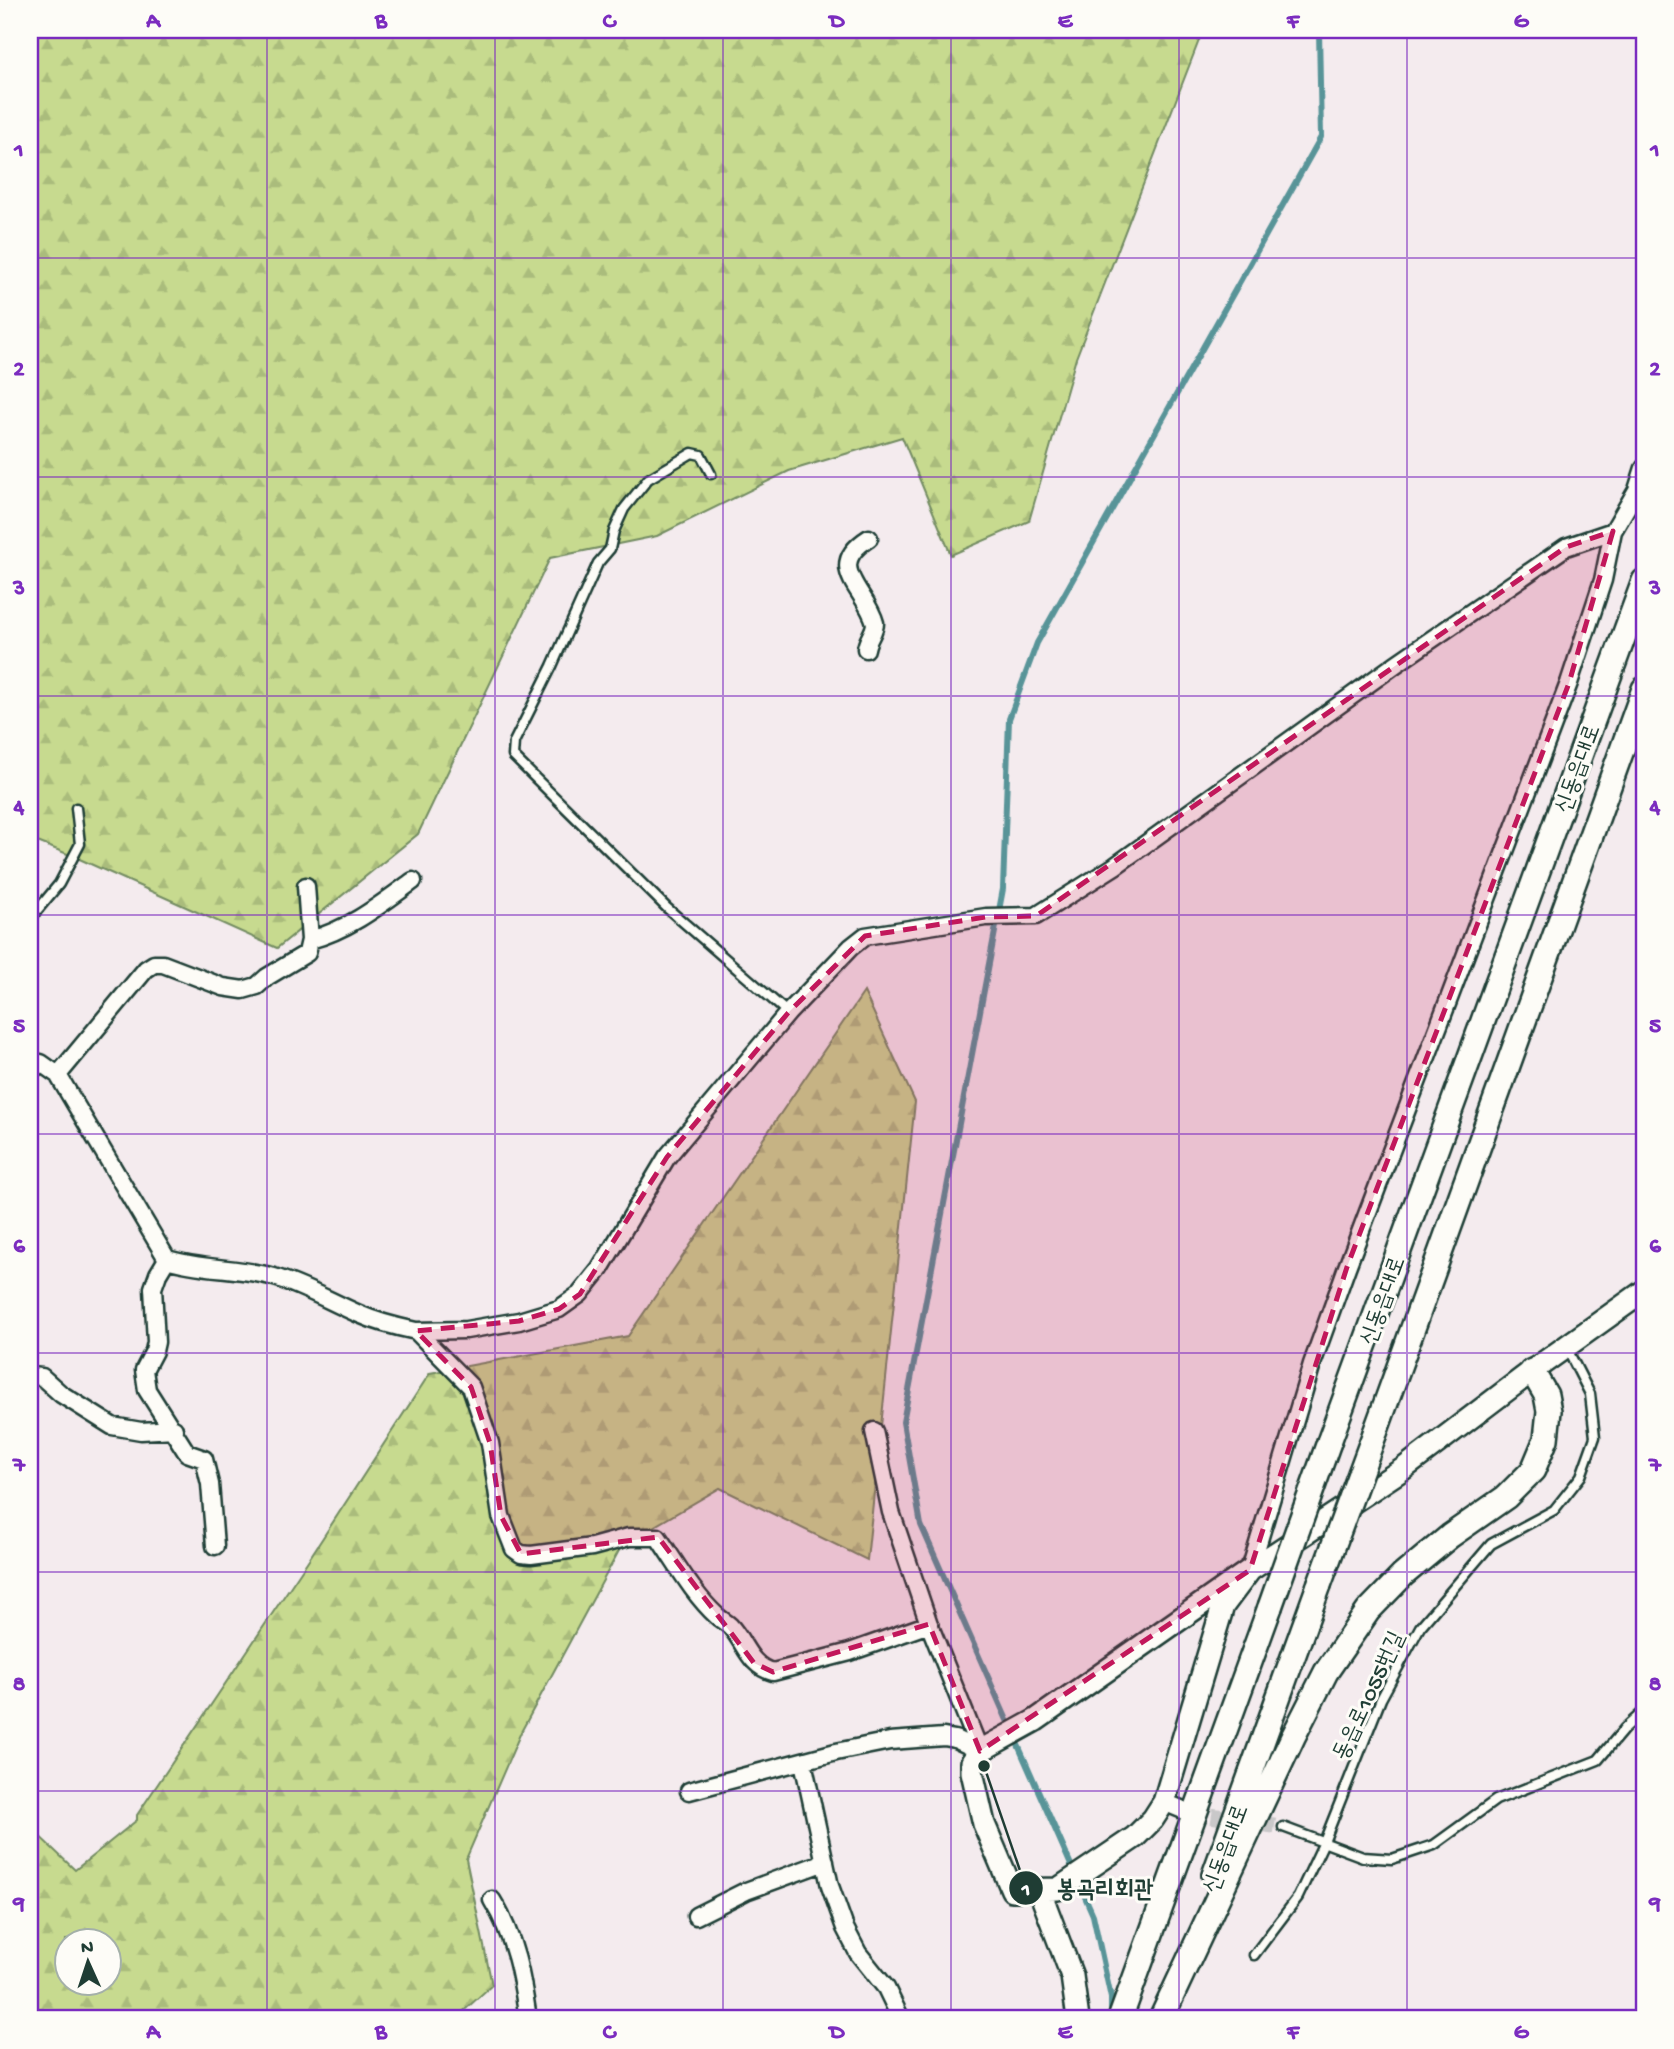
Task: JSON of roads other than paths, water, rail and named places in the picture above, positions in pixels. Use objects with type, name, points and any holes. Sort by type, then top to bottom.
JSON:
[{"type":"main road","name":"신동읍대로","points":[[1120,2019],[1644,581]]},
{"type":"main road","name":"신동읍대로","points":[[1161,2019],[1644,689]]},
{"type":"main road","points":[[1161,2019],[1293,1737],[1333,1662],[1368,1611],[1403,1575],[1450,1536],[1506,1497],[1533,1470],[1546,1439],[1549,1411],[1546,1395],[1532,1371]]},
{"type":"street","points":[[1644,468],[1637,490],[1613,531],[1603,580],[1569,683],[1312,1364],[1250,1570],[1223,1606],[1164,1802],[1153,1819],[1135,1837],[1097,1864],[1049,1889],[1012,1890],[984,1824],[972,1762],[986,1749],[1026,1726],[1250,1570],[1403,1469],[1532,1371],[1644,1291]]},
{"type":"street","points":[[30,1061],[41,1063],[58,1075],[167,1259],[189,1266],[249,1271],[276,1278],[359,1314],[416,1331],[466,1330],[519,1321],[559,1309],[580,1294],[600,1269],[667,1157],[788,1013],[865,936],[986,916],[1036,916],[1115,866],[1385,672],[1566,547],[1613,531]]},
{"type":"street","points":[[866,649],[867,639],[876,623],[852,579],[849,559],[850,552],[869,538]]},
{"type":"street","points":[[310,940],[326,936],[363,918],[413,881]]},
{"type":"street","points":[[58,1075],[146,969],[154,964],[163,964],[223,987],[243,990],[257,986],[307,953],[310,940],[306,887]]},
{"type":"street","points":[[167,1259],[153,1288],[156,1342],[144,1370],[147,1390],[187,1453],[204,1459],[210,1485],[215,1546]]},
{"type":"street","points":[[416,1331],[471,1387],[490,1443],[501,1516],[513,1549],[521,1554],[592,1547],[629,1537],[658,1537],[692,1587],[716,1616],[730,1626],[754,1663],[773,1672],[850,1652],[929,1624]]},
{"type":"street","points":[[30,1377],[42,1377],[70,1400],[112,1426],[141,1431],[174,1429]]},
{"type":"street","points":[[874,1431],[891,1512],[929,1624],[986,1749]]},
{"type":"street","points":[[689,1791],[872,1744],[925,1737],[955,1739],[986,1749]]},
{"type":"street","points":[[803,1762],[830,1886],[845,1928],[858,1954],[886,1988],[901,2019]]},
{"type":"street","points":[[1164,1802],[1188,1812]]},
{"type":"street","points":[[696,1916],[746,1891],[825,1862]]},
{"type":"street","points":[[1049,1889],[1072,1976],[1078,2019]]},
{"type":"street","points":[[492,1900],[503,1918],[521,1972],[528,2019]]},
{"type":"lane","points":[[711,474],[701,454],[692,453],[648,480],[624,509],[614,531],[610,549],[597,563],[552,666],[514,742],[513,756],[667,908],[788,1013]]},
{"type":"lane","points":[[30,919],[59,884],[80,844],[76,808]]},
{"type":"lane","name":"동읍로1055번길","points":[[1254,1955],[1298,1897],[1324,1842],[1381,1699],[1420,1627],[1491,1544],[1554,1510],[1581,1476],[1595,1437],[1590,1394],[1566,1347]]},
{"type":"lane","points":[[1283,1827],[1363,1857],[1392,1859],[1434,1845],[1496,1800],[1598,1760],[1625,1728],[1644,1711]]},
{"type":"waterway","points":[[1111,2017],[1111,1998],[1093,1915],[921,1525],[903,1422],[1003,889],[1009,719],[1037,643],[1321,137],[1319,30]]},
{"type":"tunnel","points":[[1188,1812],[1283,1827]]},
{"type":"place","name":"봉곡리회관","points":[[984,1766]]}]
